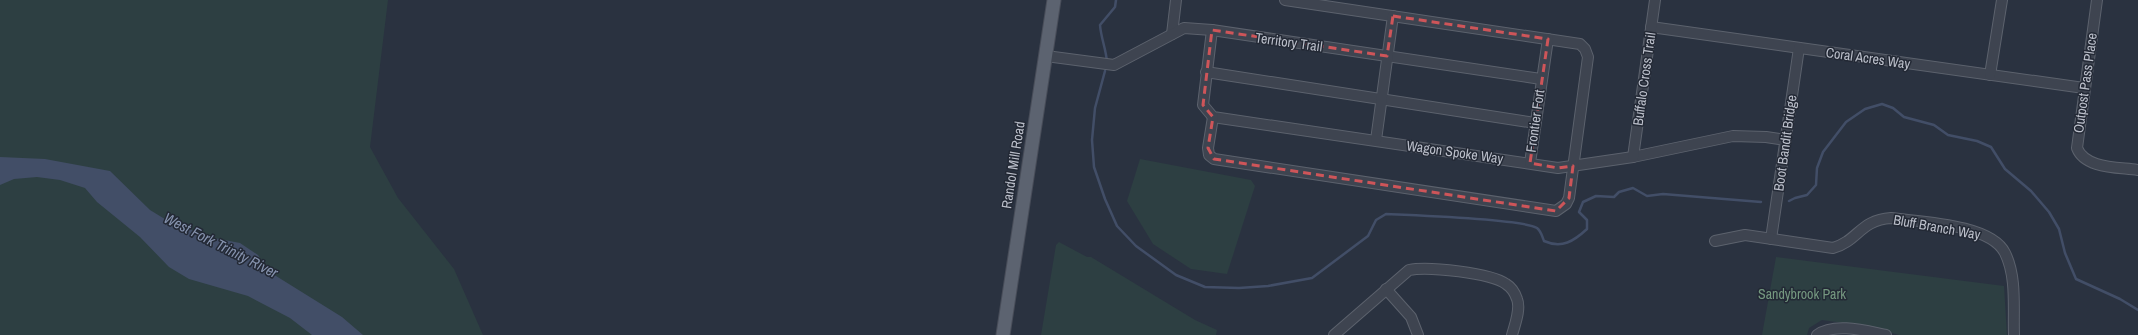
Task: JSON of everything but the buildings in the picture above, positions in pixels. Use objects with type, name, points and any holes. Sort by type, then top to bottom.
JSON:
[{"type":"main road","name":"Randol Mill Road","points":[[1003,335],[1054,0]]},
{"type":"street","points":[[1172,34],[1176,0]]},
{"type":"street","points":[[1212,30],[1203,105],[1212,117],[1208,148],[1209,155],[1214,159],[1556,211],[1561,209],[1568,198],[1588,57],[1585,49],[1580,44],[1285,0]]},
{"type":"street","name":"Buffalo Cross Trail","points":[[1633,158],[1655,0]]},
{"type":"street","points":[[1990,75],[2002,0]]},
{"type":"street","name":"Outpost Pass Place","points":[[2097,0],[2077,148],[2084,160],[2092,163],[2138,170]]},
{"type":"street","points":[[1376,140],[1393,16]]},
{"type":"street","name":"Coral Acres Way","points":[[1651,27],[2084,88]]},
{"type":"street","name":"Territory Trail","points":[[1046,56],[1114,65],[1184,28],[1212,30],[1541,79]]},
{"type":"street","name":"Frontier Fort","points":[[1530,163],[1548,39]]},
{"type":"street","name":"Boot Bandit Bridge","points":[[1771,239],[1799,48]]},
{"type":"street","points":[[1206,72],[1535,123]]},
{"type":"street","name":"Wagon Spoke Way","points":[[1212,117],[1558,168],[1633,158],[1733,136],[1786,140]]},
{"type":"street","name":"Bluff Branch Way","points":[[1714,241],[1745,234],[1833,248],[1842,245],[1869,223],[1881,219],[1891,218],[1965,229],[1992,239],[2000,245],[2005,254],[2011,273],[2014,335]]},
{"type":"street","points":[[1334,335],[1409,270],[1419,268],[1478,275],[1500,280],[1506,284],[1517,300],[1518,310],[1512,335]]},
{"type":"street","points":[[1386,289],[1411,317],[1418,335]]},
{"type":"street","points":[[1817,335],[1829,329],[1860,331],[1886,335]]},
{"type":"highlighted area","points":[[1393,16],[1548,39],[1530,163],[1558,168],[1573,166],[1569,198],[1556,211],[1214,159],[1208,148],[1213,117],[1203,105],[1212,30],[1387,56]]},
{"type":"green space","points":[[0,0],[388,0],[370,147],[398,198],[454,269],[483,335],[0,335]]},
{"type":"green space","points":[[1140,159],[1251,180],[1255,186],[1227,274],[1191,269],[1153,244],[1127,201]]},
{"type":"green space","points":[[1059,242],[1087,257],[1091,257],[1195,320],[1217,330],[1216,335],[1041,335],[1056,245]]},
{"type":"green space","name":"Sandybrook Park","points":[[1776,257],[2004,286],[2007,335],[1899,335],[1871,327],[1822,320],[1809,328],[1807,335],[1762,335]]},
{"type":"water","name":"West Fork Trinity River","points":[[0,157],[45,159],[110,171],[150,210],[168,221],[214,238],[240,243],[258,255],[268,271],[342,317],[363,335],[312,335],[290,318],[248,296],[189,279],[169,267],[140,237],[97,202],[85,188],[60,180],[37,177],[14,179],[0,185]]},
{"type":"waterway","points":[[1107,62],[1100,25],[1115,7],[1116,0]]},
{"type":"waterway","points":[[1105,71],[1095,108],[1092,140],[1094,167],[1105,199],[1117,226],[1136,246],[1176,275],[1205,287],[1239,288],[1268,286],[1312,278],[1368,236],[1376,220],[1386,214],[1511,222],[1537,228],[1544,241],[1562,244],[1572,240],[1587,229],[1587,220],[1579,212],[1583,202],[1596,196],[1614,197],[1619,192],[1633,188],[1647,196],[1663,194],[1761,202]]},
{"type":"waterway","points":[[1789,201],[1807,195],[1816,185],[1817,168],[1823,152],[1846,122],[1865,109],[1882,104],[1893,108],[1904,117],[1934,125],[1948,135],[1977,141],[1991,147],[2005,169],[2031,191],[2049,212],[2059,229],[2065,253],[2076,279],[2120,299],[2138,310]]}]
